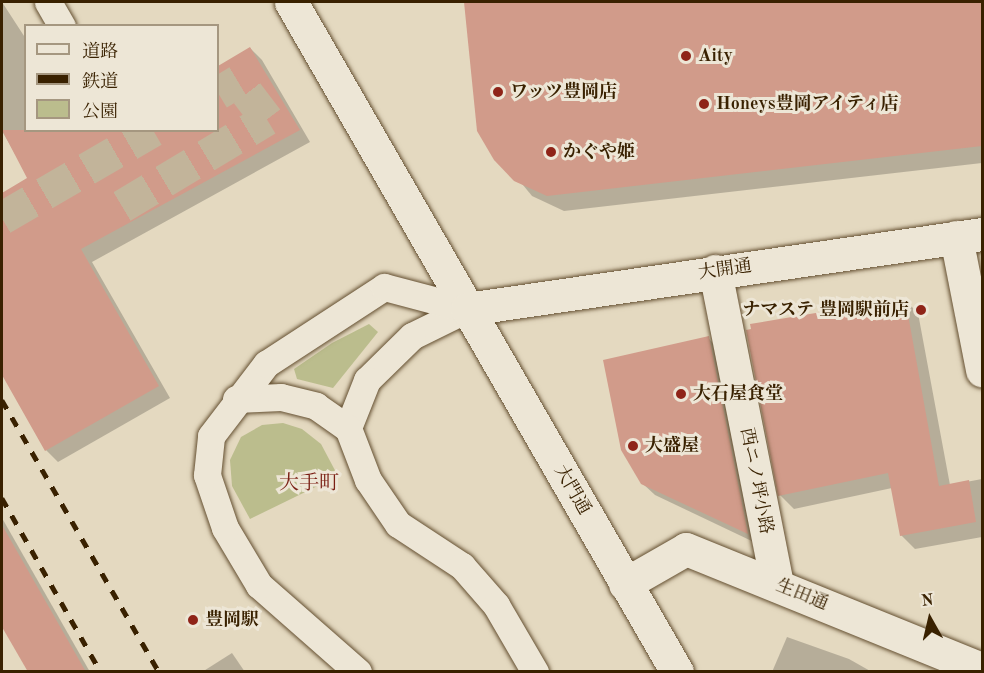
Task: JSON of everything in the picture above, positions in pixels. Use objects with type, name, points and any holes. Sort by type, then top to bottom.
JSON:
[{"type":"street","name":"大門通","points":[[291,2],[677,672]]},
{"type":"street","name":"大開通","points":[[467,309],[715,271],[969,236]]},
{"type":"street","points":[[969,236],[982,370]]},
{"type":"street","name":"西ニノ坪小路","points":[[715,271],[777,585]]},
{"type":"street","name":"生田通","points":[[625,584],[686,549],[982,669]]},
{"type":"lane","points":[[48,2],[61,24]]},
{"type":"lane","points":[[358,672],[259,585],[225,528],[207,475],[211,436],[236,399],[266,364],[384,287],[467,309]]},
{"type":"lane","points":[[348,428],[367,380],[412,336],[467,309]]},
{"type":"lane","points":[[236,399],[281,397],[308,404],[348,428],[368,480],[398,524],[462,566],[496,605],[535,672]]},
{"type":"green space","points":[[369,324],[378,332],[333,388],[297,379],[294,369],[332,343]]},
{"type":"green space","points":[[283,423],[302,429],[321,444],[338,476],[250,519],[232,486],[230,460],[241,437],[262,425]]},
{"type":"building","name":"Aity","points":[[464,2],[982,2],[982,146],[547,196],[514,181],[494,160],[477,131]]},
{"type":"building","points":[[250,47],[300,130],[81,249],[159,386],[45,451],[2,375],[2,193],[27,178],[2,130],[219,132],[219,65]]},
{"type":"building","points":[[905,298],[939,486],[969,480],[976,522],[900,536],[888,473],[778,496],[746,330],[751,329],[750,324]]},
{"type":"building","points":[[709,336],[748,534],[641,484],[621,450],[603,360]]},
{"type":"building","points":[[2,525],[86,672],[28,672],[2,627]]},
{"type":"tunnel","points":[[122,206],[267,119],[238,81],[219,92]]},
{"type":"tunnel","points":[[2,218],[150,132]]},
{"type":"railway","points":[[2,400],[159,672]]},
{"type":"railway","points":[[2,498],[101,672]]},
{"type":"place","name":"Aity","points":[[686,56]]},
{"type":"place","name":"ワッツ豊岡店","points":[[498,92]]},
{"type":"place","name":"Honeys豊岡アイティ店","points":[[704,104]]},
{"type":"place","name":"かぐや姫","points":[[551,152]]},
{"type":"place","name":"ナマステ 豊岡駅前店","points":[[921,310]]},
{"type":"place","name":"大石屋食堂","points":[[681,394]]},
{"type":"place","name":"大盛屋","points":[[633,446]]},
{"type":"place","name":"豊岡駅","points":[[193,620]]},
{"type":"district","name":"大手町","points":[[309,484]]}]
